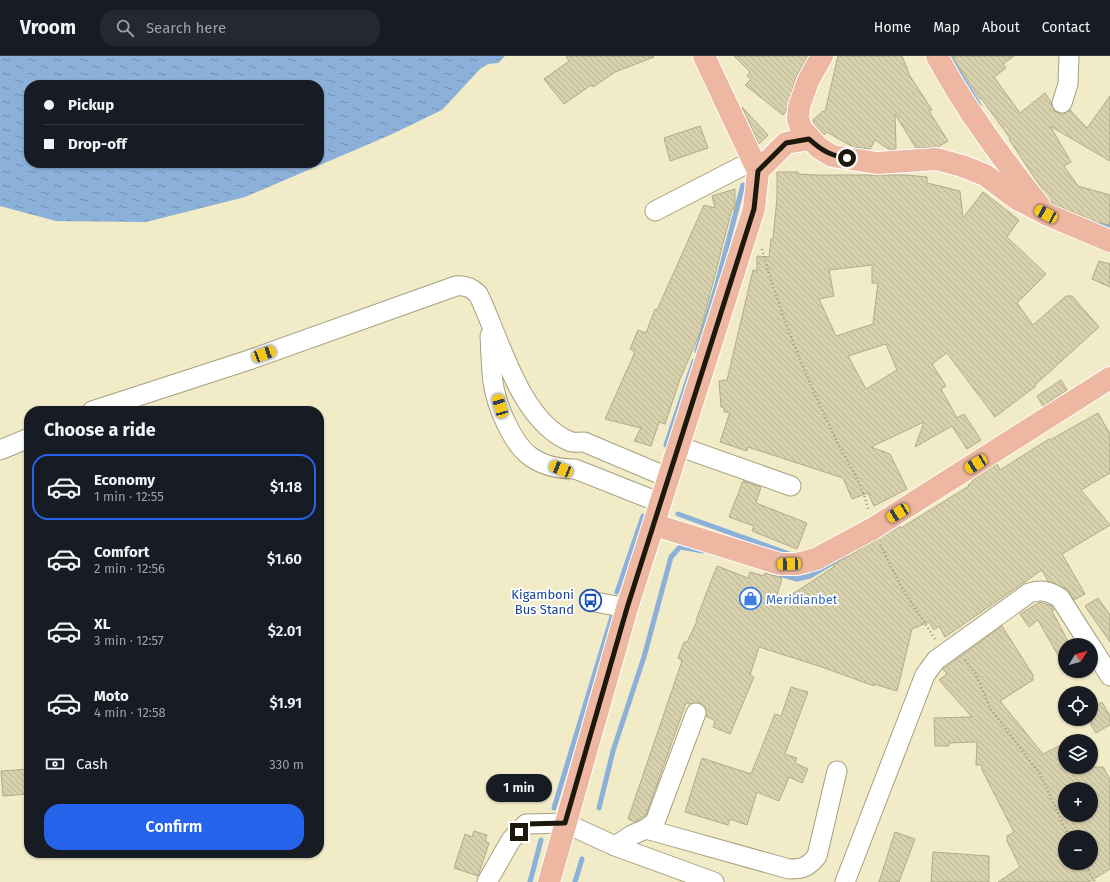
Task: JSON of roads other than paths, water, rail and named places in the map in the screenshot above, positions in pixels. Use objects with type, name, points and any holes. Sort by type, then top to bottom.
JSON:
[{"type":"main road","points":[[549,882],[627,608],[655,525],[668,477],[754,209],[755,166],[704,56]]},
{"type":"main road","points":[[822,56],[808,81],[799,108],[800,128],[818,147],[832,156],[877,163],[937,159],[956,164],[985,175],[1017,198],[1046,214],[1110,241]]},
{"type":"main road","points":[[937,56],[947,75],[1005,163],[1046,214]]},
{"type":"main road","points":[[755,166],[786,143],[809,139]]},
{"type":"main road","points":[[655,525],[780,564],[797,564],[816,560],[872,529],[1108,383]]},
{"type":"street","points":[[1062,104],[1068,84],[1069,56]]},
{"type":"street","points":[[655,211],[755,166]]},
{"type":"street","points":[[107,406],[249,360],[456,286],[468,286],[478,294],[511,372],[533,411],[553,432],[570,442],[584,442],[668,477]]},
{"type":"street","points":[[489,321],[493,383],[503,417],[519,444],[532,458],[561,469],[575,469],[661,503]]},
{"type":"street","points":[[0,450],[24,440]]},
{"type":"street","points":[[678,446],[791,486]]},
{"type":"street","points":[[845,882],[925,675],[936,660],[1029,593],[1037,591],[1053,593],[1060,598],[1086,638]]},
{"type":"street","points":[[590,601],[627,608]]},
{"type":"street","points":[[1098,657],[1110,676]]},
{"type":"street","points":[[615,846],[632,835],[646,829],[655,822],[696,713]]},
{"type":"street","points":[[646,829],[789,869],[802,869],[810,865],[817,856],[837,771]]},
{"type":"street","points":[[487,882],[511,840],[526,824],[565,823],[615,846],[714,882]]},
{"type":"water","points":[[0,56],[505,56],[498,63],[488,64],[480,69],[442,110],[390,135],[324,163],[324,80],[24,80],[24,168],[313,168],[245,197],[146,222],[56,221],[0,206]]},
{"type":"waterway","points":[[949,56],[979,105]]},
{"type":"waterway","points":[[697,351],[716,288],[743,185]]},
{"type":"waterway","points":[[1095,224],[1110,227]]},
{"type":"waterway","points":[[666,445],[694,361]]},
{"type":"waterway","points":[[678,514],[792,555]]},
{"type":"waterway","points":[[617,592],[643,516]]},
{"type":"waterway","points":[[599,808],[613,751],[644,657],[671,557],[680,547],[703,551]]},
{"type":"waterway","points":[[776,573],[797,579],[810,576],[845,555]]},
{"type":"waterway","points":[[554,808],[614,610]]},
{"type":"waterway","points":[[530,882],[541,840]]},
{"type":"waterway","points":[[575,882],[582,859]]},
{"type":"place","name":"Meridianbet","points":[[751,599]]},
{"type":"place","name":"Kigamboni Bus Stand","points":[[590,601]]}]
